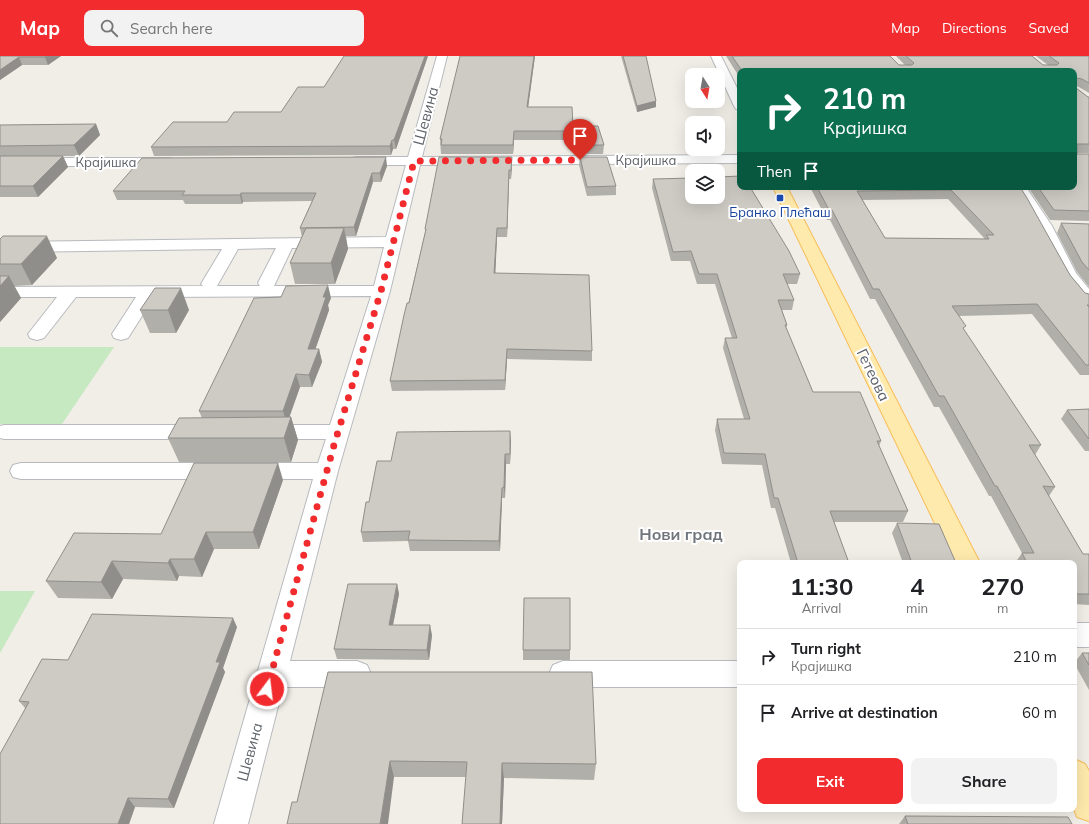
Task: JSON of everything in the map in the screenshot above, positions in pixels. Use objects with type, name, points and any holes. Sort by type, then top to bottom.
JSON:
[{"type":"main road","name":"Гетеова","points":[[781,190],[966,560]]},
{"type":"main road","points":[[1077,781],[1089,805]]},
{"type":"street","name":"Шевина","points":[[231,824],[327,471],[381,291],[442,56]]},
{"type":"street","points":[[716,56],[737,100]]},
{"type":"street","name":"Крајишка","points":[[348,161],[737,159]]},
{"type":"street","name":"Крајишка","points":[[0,162],[182,162]]},
{"type":"street","points":[[1022,190],[1052,226],[1068,274],[1089,301]]},
{"type":"street","points":[[0,260],[12,248],[394,242]]},
{"type":"street","points":[[210,284],[233,244]]},
{"type":"street","points":[[267,283],[286,244]]},
{"type":"street","points":[[0,292],[381,291]]},
{"type":"street","points":[[37,334],[71,292]]},
{"type":"street","points":[[120,334],[148,292]]},
{"type":"street","points":[[4,432],[219,432]]},
{"type":"street","points":[[243,432],[338,432]]},
{"type":"street","points":[[21,471],[327,471]]},
{"type":"street","points":[[1077,635],[1089,635]]},
{"type":"street","points":[[271,674],[382,674]]},
{"type":"street","points":[[541,674],[737,674]]},
{"type":"green space","points":[[0,347],[114,347],[62,424],[0,424]]},
{"type":"green space","points":[[0,591],[35,591],[0,653]]},
{"type":"building","points":[[0,56],[47,56],[19,57],[0,70]]},
{"type":"building","points":[[344,56],[425,56],[394,140],[392,140],[390,146],[151,147],[173,122],[227,122],[234,112],[281,112],[298,87],[324,87]]},
{"type":"building","points":[[460,56],[534,56],[527,107],[572,107],[573,126],[598,126],[604,145],[577,145],[573,129],[573,131],[514,131],[513,145],[441,145],[442,139],[440,139]]},
{"type":"building","points":[[623,56],[646,56],[656,101],[637,106]]},
{"type":"building","points":[[732,56],[890,56],[899,65],[912,65],[914,63],[906,56],[1032,56],[1043,65],[1057,65],[1059,63],[1049,56],[1089,56],[1089,83],[1077,78],[1077,68],[740,68]]},
{"type":"building","points":[[1077,89],[1089,97],[1089,144],[1077,144]]},
{"type":"building","points":[[96,124],[74,145],[0,146],[0,125]]},
{"type":"building","points":[[1077,154],[1089,154],[1089,211],[1054,210],[1040,190],[1077,190]]},
{"type":"building","points":[[0,156],[63,156],[33,186],[0,186]]},
{"type":"building","points":[[386,157],[380,173],[372,173],[354,227],[300,228],[316,193],[182,195],[185,191],[113,191],[142,158]]},
{"type":"building","points":[[439,157],[512,157],[511,170],[509,170],[507,228],[497,228],[494,273],[589,275],[592,351],[507,349],[505,380],[390,381],[404,315],[407,303],[409,303],[426,229]]},
{"type":"building","points":[[580,157],[607,157],[616,186],[587,187]]},
{"type":"building","points":[[737,176],[737,190],[752,190],[789,251],[800,274],[783,274],[794,300],[778,300],[787,325],[785,325],[813,392],[860,392],[881,441],[877,441],[908,511],[830,511],[848,560],[797,560],[778,498],[774,498],[765,454],[724,453],[717,419],[750,419],[725,338],[737,338],[717,274],[699,274],[691,251],[673,252],[653,179],[685,178],[685,204],[725,204],[725,177]]},
{"type":"building","points":[[819,190],[951,190],[1022,190],[1070,275],[1085,293],[1089,294],[1089,305],[1087,305],[1089,307],[1089,365],[1086,365],[1037,304],[952,306],[966,326],[963,328],[1041,445],[1029,445],[1055,487],[1043,486],[1083,554],[1089,554],[1089,594],[1077,594],[1077,560],[1026,560],[1022,553],[1034,553],[997,486],[995,486],[944,396],[939,396],[879,289],[873,289],[832,210],[829,210]],"holes":[[[951,190],[994,235],[986,235],[989,239],[885,238],[857,191]]]},
{"type":"building","points":[[1061,223],[1089,224],[1089,270],[1082,262]]},
{"type":"building","points":[[306,228],[344,228],[331,263],[290,263]]},
{"type":"building","points":[[3,236],[47,236],[21,264],[0,264],[0,239]]},
{"type":"building","points":[[0,276],[9,276],[0,286]]},
{"type":"building","points":[[328,285],[323,297],[326,297],[308,349],[319,349],[309,375],[296,374],[283,411],[199,411],[254,298],[281,297],[286,286]]},
{"type":"building","points":[[155,288],[181,288],[168,310],[140,310]]},
{"type":"building","points":[[1089,409],[1089,439],[1067,410]]},
{"type":"building","points":[[291,417],[284,438],[168,438],[179,418]]},
{"type":"building","points":[[510,431],[510,454],[505,454],[504,487],[502,488],[499,541],[408,540],[410,531],[361,532],[366,502],[369,502],[377,461],[391,461],[397,432]]},
{"type":"building","points":[[194,463],[278,463],[253,532],[206,532],[194,559],[170,559],[168,563],[112,561],[101,582],[46,581],[74,533],[161,534]]},
{"type":"building","points":[[897,523],[939,524],[955,560],[911,560]]},
{"type":"building","points":[[348,584],[397,584],[389,625],[430,625],[427,650],[334,649]]},
{"type":"building","points":[[524,598],[570,598],[570,650],[523,650]]},
{"type":"building","points":[[92,614],[233,618],[216,662],[220,662],[168,799],[128,798],[118,824],[0,824],[0,754],[29,702],[19,701],[42,659],[68,660]]},
{"type":"building","points":[[1082,653],[1089,653],[1089,665]]},
{"type":"building","points":[[328,672],[592,672],[596,764],[502,763],[500,824],[462,824],[467,762],[390,761],[380,824],[287,824],[292,802],[297,802]]},
{"type":"building","points":[[905,816],[1068,817],[1072,824],[908,824]]},
{"type":"place","name":"Бранко Плећаш","points":[[780,198]]},
{"type":"district","name":"Нови град","points":[[681,534]]},
{"type":"route","points":[[267,689],[334,445],[381,291],[414,161],[580,160]]}]
